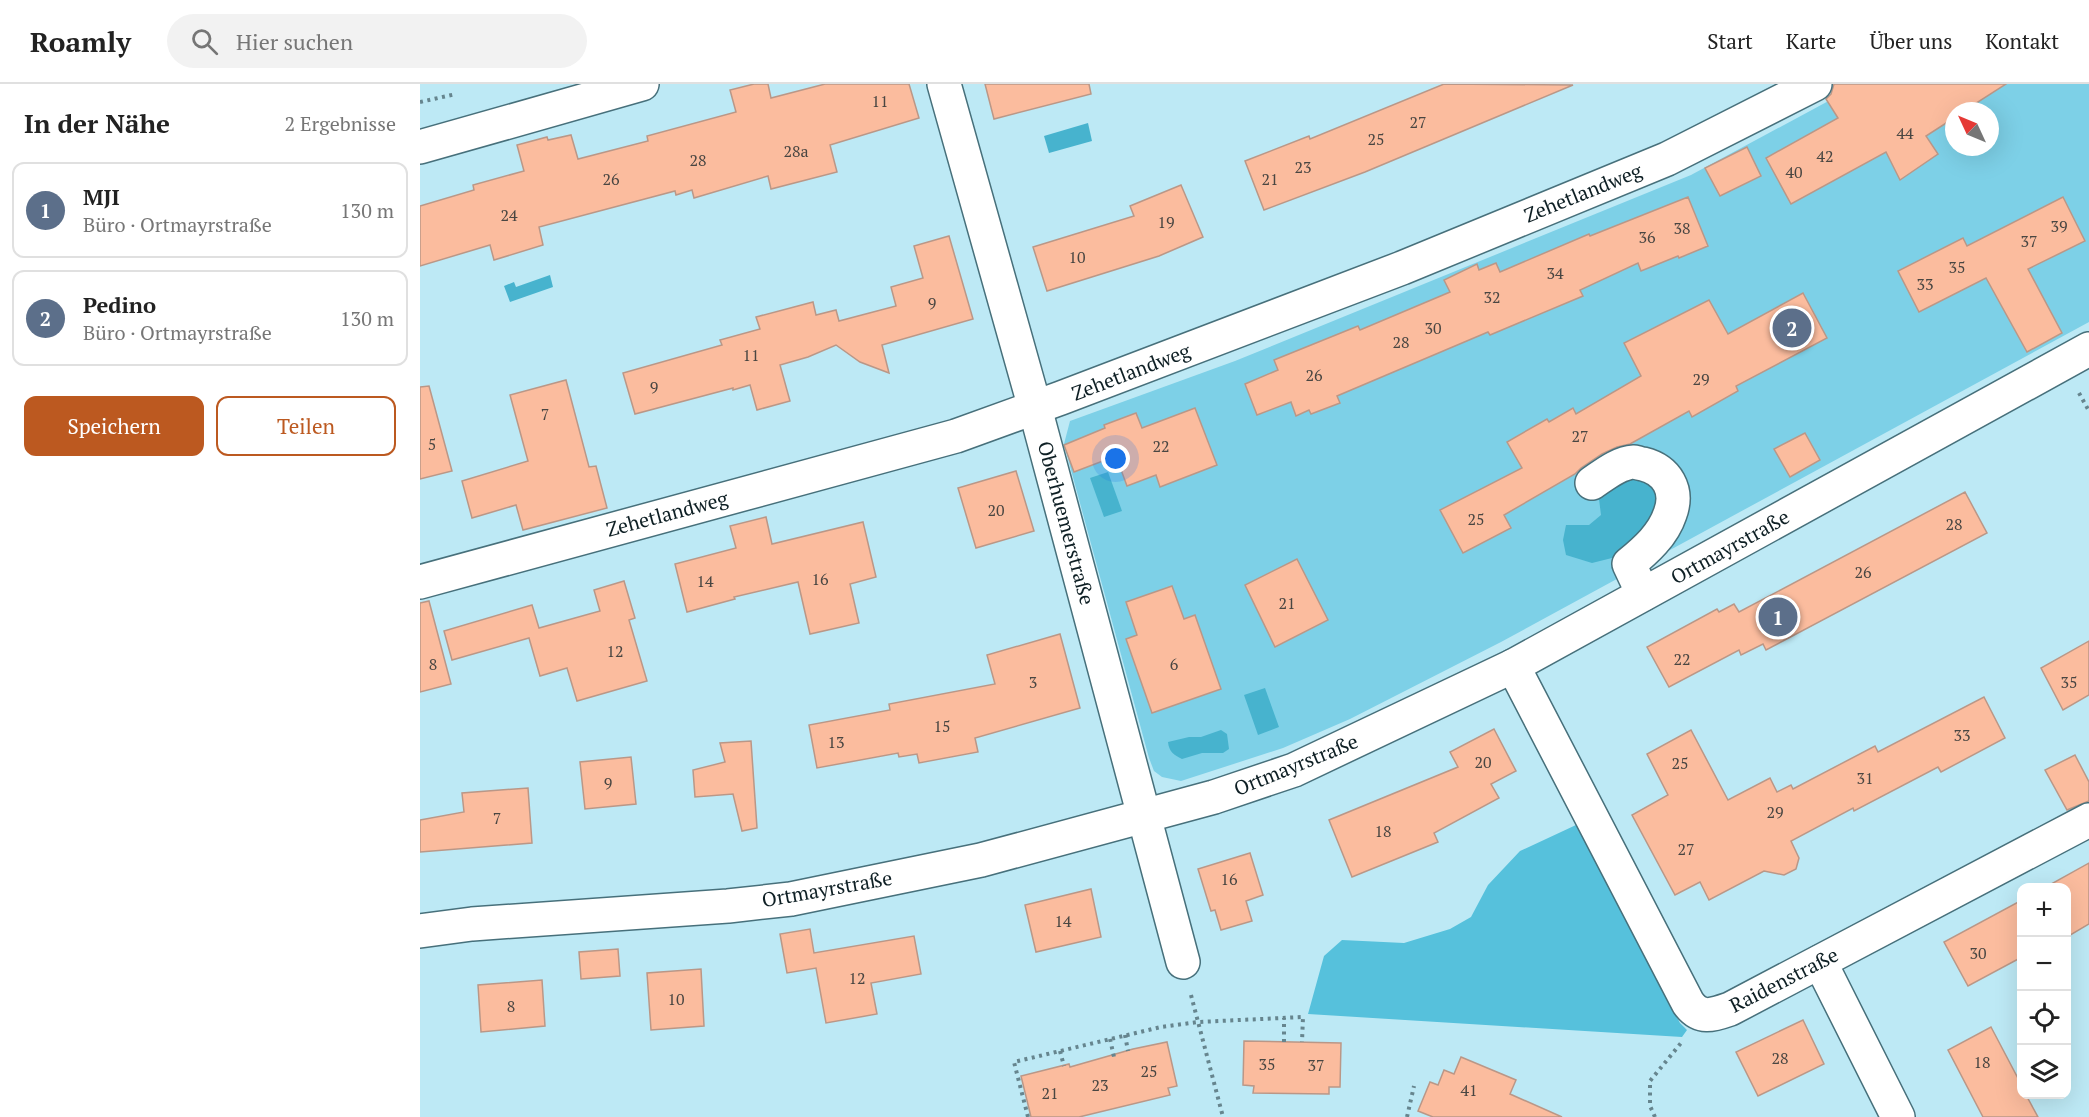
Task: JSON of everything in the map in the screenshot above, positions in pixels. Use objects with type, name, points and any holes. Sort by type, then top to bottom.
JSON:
[{"type":"street","points":[[420,147],[642,84]]},
{"type":"street","name":"Oberhuemerstraße","points":[[945,84],[1035,408],[1183,962]]},
{"type":"street","name":"Zehetlandweg","points":[[420,582],[956,436],[1035,408],[1373,279],[1667,159],[1815,84]]},
{"type":"street","name":"Ortmayrstraße","points":[[420,932],[472,924],[728,906],[790,898],[981,860],[1214,797],[1294,770],[1513,666],[2089,350]]},
{"type":"street","points":[[1592,483],[1613,469],[1635,462],[1664,473],[1674,494],[1670,514],[1659,536],[1629,564],[1643,594]]},
{"type":"street","name":"Raidenstraße","points":[[1513,666],[1688,1003],[1693,1011],[1703,1014],[1714,1015],[1730,1009],[2089,820]]},
{"type":"street","points":[[1820,962],[1898,1117]]},
{"type":"path","points":[[420,102],[456,94]]},
{"type":"path","points":[[1655,1117],[1650,1106],[1650,1081],[1703,1014]]},
{"type":"path","points":[[1028,1117],[1014,1062],[1161,1027],[1198,1022],[1303,1017],[1302,1042]]},
{"type":"path","points":[[1284,1018],[1284,1041]]},
{"type":"path","points":[[1198,1022],[1223,1117]]},
{"type":"path","points":[[1125,1035],[1128,1051]]},
{"type":"path","points":[[1110,1039],[1114,1057]]},
{"type":"path","points":[[1060,1051],[1064,1066]]},
{"type":"path","points":[[1407,1117],[1414,1086]]},
{"type":"shaded area","points":[[1860,84],[2089,84],[2089,322],[1501,642],[1350,719],[1283,748],[1181,781],[1162,777],[1154,771],[1149,758],[1064,444],[1070,421],[1235,361],[1691,175]]},
{"type":"shaded area","points":[[1088,123],[1092,141],[1049,153],[1044,136]]},
{"type":"shaded area","points":[[550,275],[553,287],[510,302],[504,286],[514,282],[516,287]]},
{"type":"shaded area","points":[[1108,472],[1122,511],[1104,517],[1090,478]]},
{"type":"shaded area","points":[[1636,477],[1649,478],[1658,494],[1660,510],[1642,540],[1616,557],[1592,563],[1566,555],[1563,540],[1566,525],[1589,525],[1601,515],[1599,499],[1603,494],[1615,485]]},
{"type":"shaded area","points":[[1265,688],[1279,727],[1258,735],[1244,695]]},
{"type":"shaded area","points":[[1221,730],[1227,734],[1229,749],[1223,753],[1202,753],[1182,759],[1169,748],[1168,742],[1201,737]]},
{"type":"shaded area","points":[[1576,825],[1680,1023],[1687,1030],[1682,1037],[1308,1014],[1324,956],[1342,940],[1404,943],[1450,929],[1471,917],[1488,885],[1520,851]]},
{"type":"building","points":[[754,84],[768,84],[771,98],[825,84],[909,84],[919,118],[830,145],[837,172],[771,189],[768,176],[694,198],[692,190],[676,195],[675,191],[539,227],[543,245],[494,260],[490,245],[420,266],[420,206],[474,190],[473,185],[524,171],[517,145],[547,137],[548,140],[571,135],[578,159],[648,141],[647,136],[736,112],[730,90]]},
{"type":"building","points":[[985,84],[1089,84],[1091,94],[994,119]]},
{"type":"building","points":[[1444,84],[1573,85],[1365,172],[1264,210],[1245,161],[1309,136],[1310,139]]},
{"type":"building","points":[[1834,84],[2006,84],[1978,102],[1945,102],[1945,124],[1926,136],[1938,154],[1900,180],[1886,152],[1791,204],[1766,158],[1838,118],[1826,99],[1831,94]]},
{"type":"building","points":[[1747,147],[1761,176],[1720,196],[1705,168]]},
{"type":"building","points":[[1181,185],[1203,237],[1159,256],[1047,291],[1033,247],[1134,216],[1130,206]]},
{"type":"building","points":[[1688,197],[1708,246],[1641,271],[1638,263],[1580,290],[1583,296],[1490,335],[1488,332],[1337,396],[1340,403],[1311,414],[1309,410],[1296,416],[1291,402],[1257,415],[1245,384],[1278,370],[1274,360],[1358,326],[1360,330],[1450,292],[1444,280],[1477,264],[1479,270],[1496,263],[1500,272],[1589,234],[1590,236]]},
{"type":"building","points":[[2063,197],[2085,241],[2028,269],[2062,333],[2027,352],[1986,278],[1919,312],[1898,271],[1963,238],[1967,246]]},
{"type":"building","points":[[949,236],[973,319],[882,345],[889,373],[860,362],[836,345],[808,357],[780,365],[790,401],[757,410],[750,385],[635,414],[623,373],[722,345],[720,340],[760,329],[756,317],[813,302],[816,315],[836,310],[839,321],[896,306],[891,287],[923,278],[914,246]]},
{"type":"building","points":[[1803,293],[1827,338],[1736,386],[1738,391],[1692,417],[1689,411],[1630,444],[1602,454],[1575,474],[1504,515],[1511,528],[1463,553],[1440,510],[1522,468],[1507,442],[1547,419],[1549,422],[1573,408],[1576,414],[1641,376],[1624,343],[1709,300],[1728,334]]},
{"type":"building","points":[[566,380],[589,467],[596,466],[607,508],[523,530],[516,505],[472,518],[462,481],[528,461],[510,395]]},
{"type":"building","points":[[429,386],[452,471],[420,479],[420,387]]},
{"type":"building","points":[[1195,408],[1217,465],[1160,487],[1156,475],[1127,486],[1116,456],[1074,472],[1064,445],[1105,428],[1104,425],[1136,413],[1142,428]]},
{"type":"building","points":[[1805,433],[1820,460],[1790,477],[1774,449]]},
{"type":"building","points":[[1016,471],[1034,531],[976,548],[958,488]]},
{"type":"building","points":[[1965,492],[1987,533],[1766,650],[1763,644],[1741,655],[1739,650],[1669,687],[1647,647],[1717,609],[1719,612],[1734,604],[1739,612]]},
{"type":"building","points":[[766,517],[772,544],[863,522],[876,577],[850,584],[859,623],[810,634],[798,582],[734,597],[735,599],[687,612],[675,564],[736,548],[730,526]]},
{"type":"building","points":[[1297,559],[1328,620],[1275,647],[1245,585]]},
{"type":"building","points":[[624,581],[635,618],[629,620],[647,681],[577,701],[567,668],[540,676],[529,638],[452,660],[444,631],[532,605],[539,628],[600,611],[594,590]]},
{"type":"building","points":[[1172,586],[1184,619],[1195,615],[1221,689],[1152,713],[1126,639],[1137,635],[1126,602]]},
{"type":"building","points":[[429,601],[451,684],[420,692],[420,603]]},
{"type":"building","points":[[1060,634],[1080,708],[975,738],[978,752],[919,763],[917,754],[899,757],[898,753],[817,768],[809,725],[890,710],[889,704],[995,684],[987,655]]},
{"type":"building","points":[[2089,641],[2089,695],[2063,710],[2041,668]]},
{"type":"building","points":[[1984,697],[2005,738],[1941,772],[1938,767],[1791,841],[1799,858],[1796,869],[1784,875],[1764,871],[1709,900],[1700,882],[1675,895],[1632,815],[1668,795],[1647,754],[1691,730],[1728,800],[1770,778],[1777,792],[1791,785],[1793,789],[1875,746],[1878,752]]},
{"type":"building","points":[[1494,729],[1516,771],[1491,784],[1499,798],[1434,833],[1438,842],[1352,877],[1329,820],[1458,767],[1450,752]]},
{"type":"building","points":[[751,741],[757,828],[742,831],[733,794],[695,797],[693,770],[725,762],[720,743]]},
{"type":"building","points":[[2075,755],[2089,782],[2089,801],[2067,810],[2045,770]]},
{"type":"building","points":[[631,757],[636,804],[585,809],[580,762]]},
{"type":"building","points":[[528,788],[532,843],[420,852],[420,820],[464,812],[462,793]]},
{"type":"building","points":[[1250,853],[1263,895],[1246,901],[1252,921],[1221,930],[1215,910],[1211,911],[1198,869]]},
{"type":"building","points":[[2089,863],[2089,924],[2071,935],[2071,883],[2053,883]]},
{"type":"building","points":[[1091,889],[1101,937],[1036,952],[1025,905]]},
{"type":"building","points":[[2017,903],[2017,960],[1968,986],[1944,942]]},
{"type":"building","points":[[810,929],[814,953],[914,936],[921,974],[871,983],[877,1014],[826,1023],[816,968],[787,973],[780,934]]},
{"type":"building","points":[[618,949],[620,976],[581,979],[579,952]]},
{"type":"building","points":[[701,969],[704,1026],[651,1030],[647,973]]},
{"type":"building","points":[[542,980],[545,1026],[481,1032],[478,985]]},
{"type":"building","points":[[1803,1020],[1824,1064],[1758,1096],[1736,1052]]},
{"type":"building","points":[[1991,1027],[2017,1076],[2017,1099],[2028,1099],[2038,1117],[1983,1117],[1948,1050]]},
{"type":"building","points":[[1244,1041],[1341,1043],[1340,1087],[1329,1087],[1329,1094],[1253,1093],[1254,1086],[1243,1085]]},
{"type":"building","points":[[1167,1042],[1177,1086],[1168,1088],[1170,1095],[1079,1117],[1031,1117],[1021,1076],[1069,1064],[1070,1067]]},
{"type":"building","points":[[1461,1057],[1516,1080],[1510,1094],[1562,1117],[1433,1117],[1418,1111],[1430,1082],[1438,1085],[1444,1070],[1454,1074]]},
{"type":"place","name":"Pedino","points":[[1792,328]]},
{"type":"place","name":"MJI","points":[[1778,617]]}]
